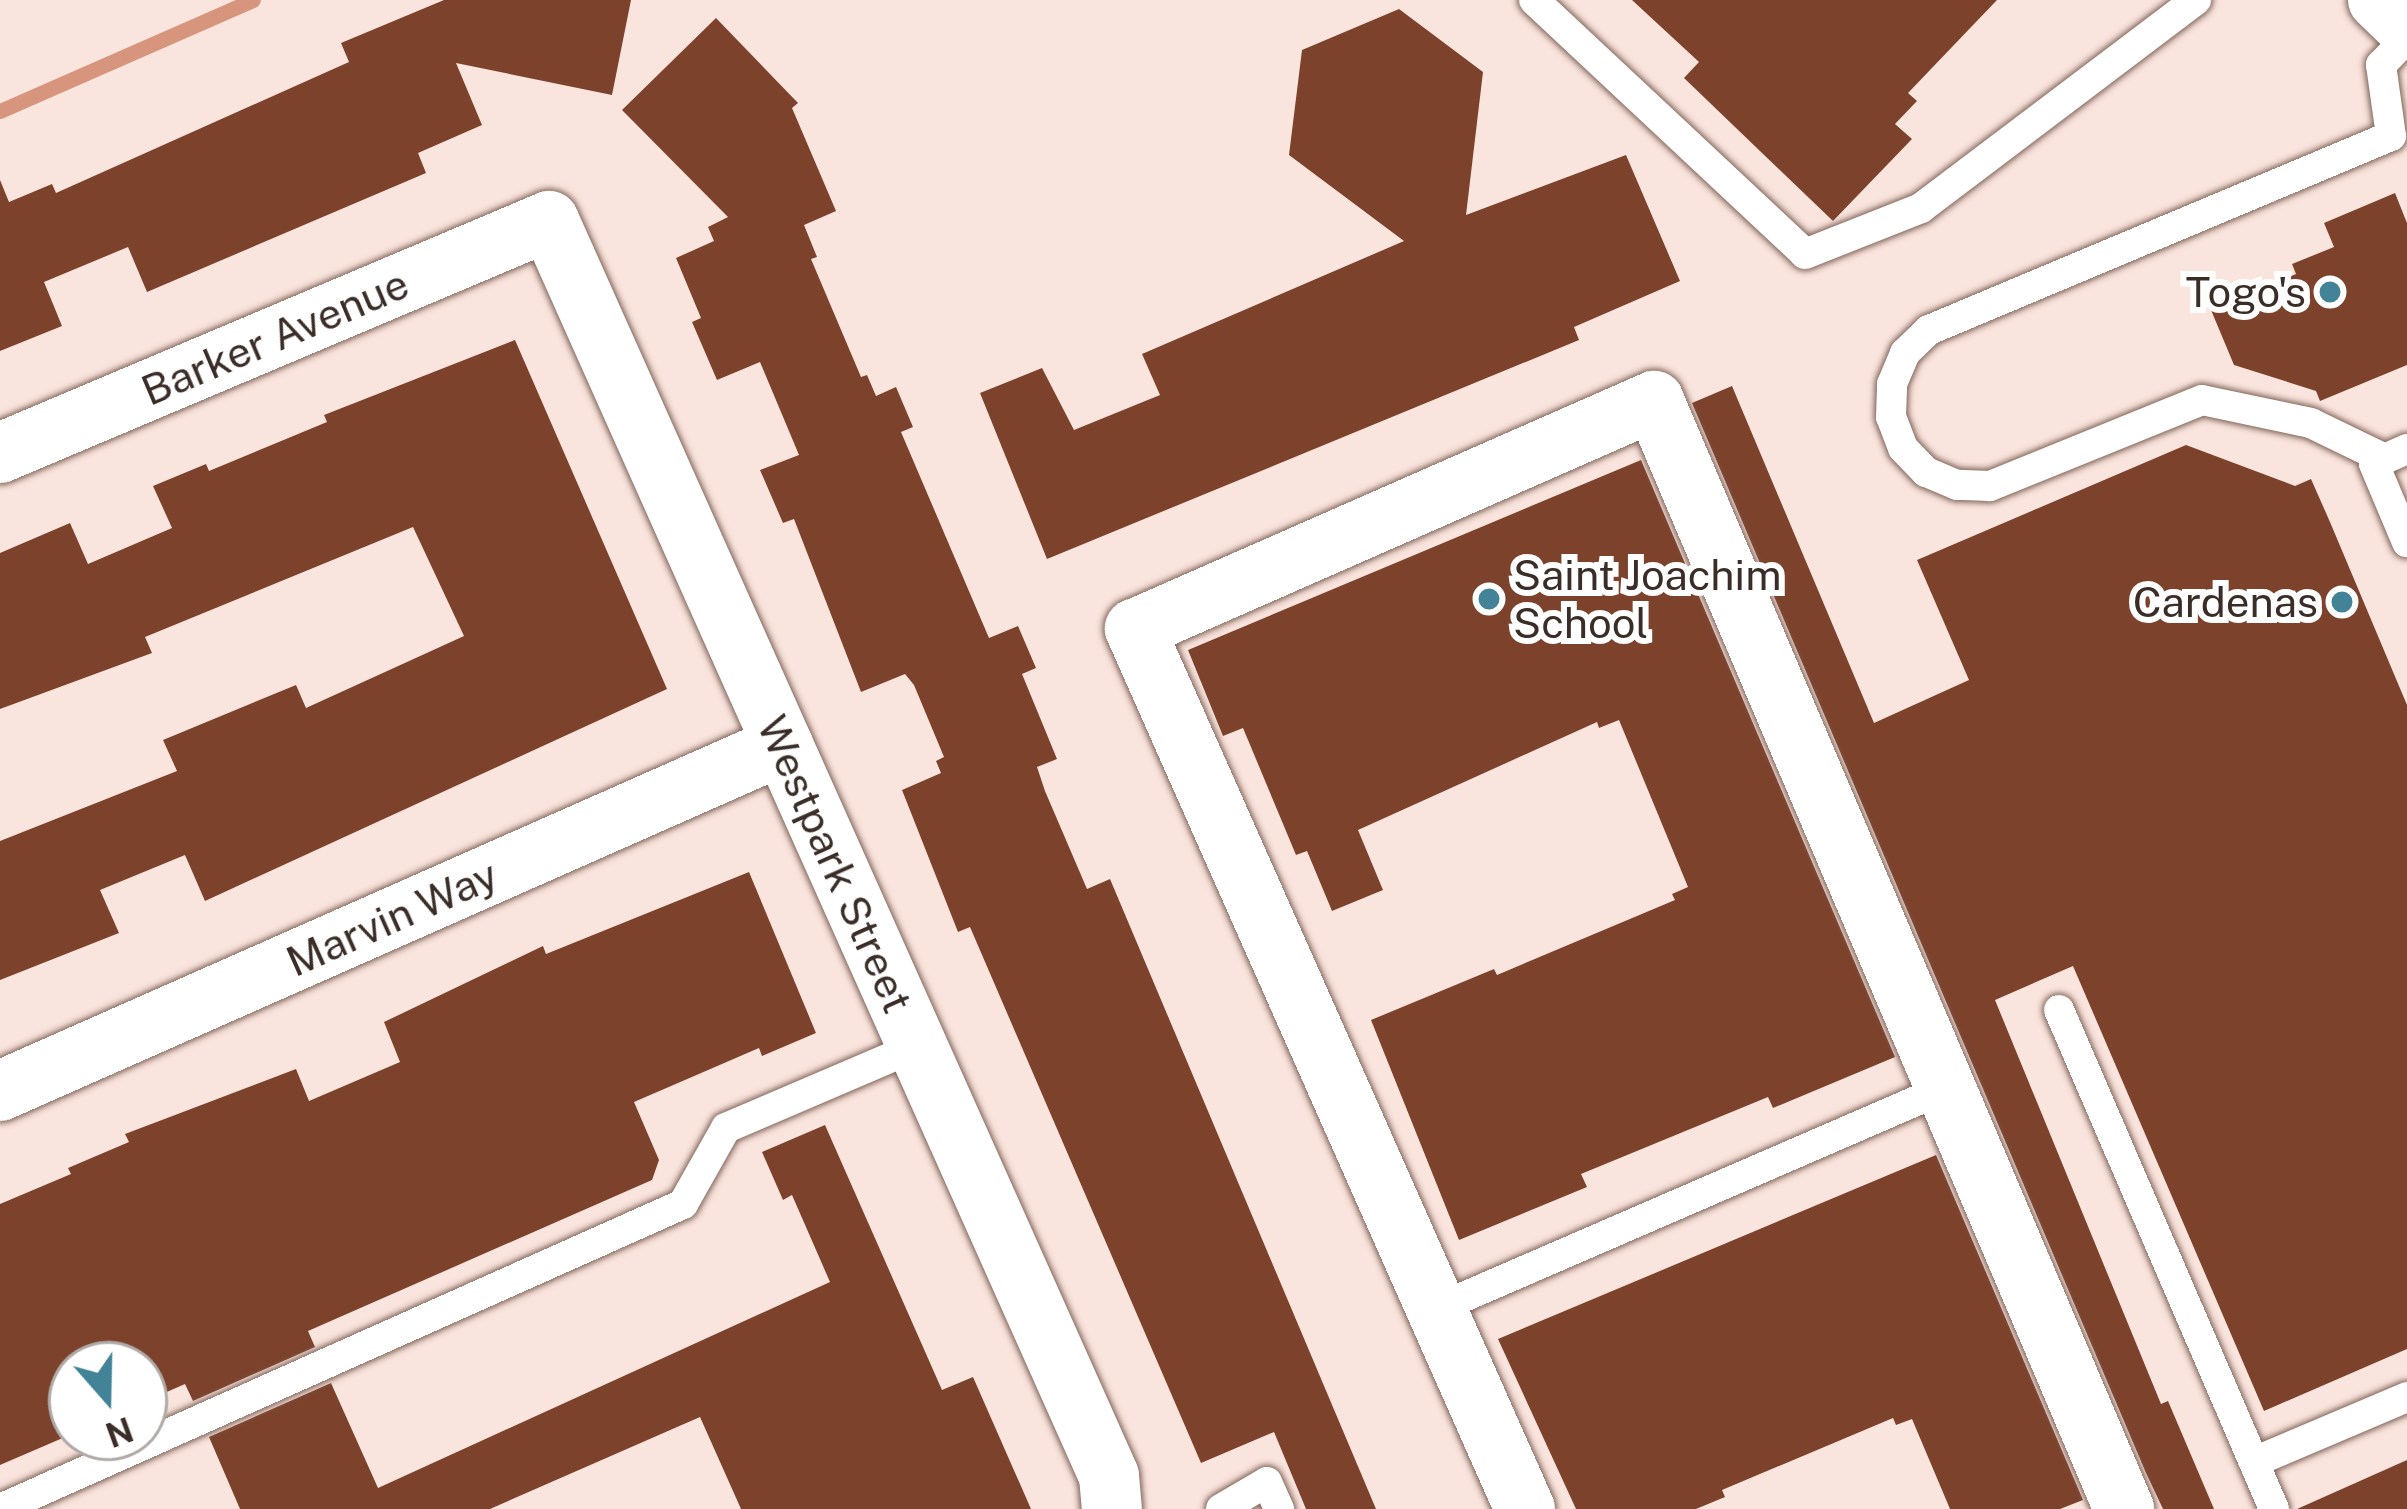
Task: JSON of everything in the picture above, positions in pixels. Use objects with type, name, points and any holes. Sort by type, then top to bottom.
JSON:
[{"type":"street","points":[[2378,0],[2407,28]]},
{"type":"street","name":"Barker Avenue","points":[[0,453],[550,221]]},
{"type":"street","name":"Westpark Street","points":[[550,221],[1108,1476],[1112,1509]]},
{"type":"street","points":[[1525,1509],[1135,629],[1654,401],[2124,1509]]},
{"type":"street","name":"Marvin Way","points":[[0,1091],[783,746]]},
{"type":"lane","points":[[1534,0],[1805,254],[1921,208],[2196,0]]},
{"type":"lane","points":[[2396,454],[2311,423],[2202,400],[1990,485],[1957,485],[1926,472],[1903,448],[1891,401],[1905,353],[1929,330],[2399,144],[2381,65],[2407,38]]},
{"type":"lane","points":[[2396,454],[2374,464],[2407,542]]},
{"type":"lane","points":[[2059,1010],[2274,1509]]},
{"type":"lane","points":[[0,1509],[683,1204],[727,1128],[914,1047]]},
{"type":"lane","points":[[1436,1309],[1946,1088]]},
{"type":"lane","points":[[2254,1462],[2407,1397]]},
{"type":"lane","points":[[1221,1509],[1267,1482],[1279,1509]]},
{"type":"building","points":[[444,0],[631,0],[612,95],[456,63],[482,125],[418,153],[426,173],[147,292],[128,247],[44,282],[62,326],[0,351],[0,180],[9,202],[52,184],[56,193],[349,62],[341,43]]},
{"type":"building","points":[[1632,0],[1997,0],[1908,93],[1917,101],[1895,124],[1912,139],[1833,221],[1684,78],[1699,62]]},
{"type":"building","points":[[1399,9],[1483,72],[1466,215],[1626,155],[1680,281],[1574,327],[1579,340],[1047,559],[980,393],[1042,368],[1074,430],[1160,395],[1142,354],[1404,241],[1289,155],[1302,50]]},
{"type":"building","points":[[716,18],[798,103],[792,108],[836,211],[804,225],[817,257],[811,259],[861,377],[867,375],[876,396],[896,387],[913,427],[901,432],[989,638],[1018,626],[1036,668],[1022,674],[1057,759],[1037,767],[1045,791],[1087,889],[1110,879],[1376,1509],[1306,1509],[1274,1432],[1201,1463],[970,927],[958,932],[902,790],[941,773],[936,761],[944,757],[914,685],[905,674],[861,692],[794,519],[783,523],[760,470],[799,455],[760,362],[717,380],[692,322],[701,318],[676,258],[714,241],[708,227],[728,217],[622,110]]},
{"type":"building","name":"Togo's","points":[[2395,193],[2407,223],[2407,365],[2320,401],[2316,391],[2234,365],[2211,310],[2296,274],[2292,264],[2334,247],[2324,223]]},
{"type":"building","points":[[515,340],[667,689],[205,901],[185,855],[100,890],[119,933],[0,980],[0,841],[177,771],[163,740],[296,685],[306,708],[464,636],[413,527],[145,637],[152,653],[0,709],[0,553],[70,523],[88,564],[172,528],[153,486],[206,464],[209,471],[327,422],[324,415]]},
{"type":"building","points":[[1732,386],[1874,723],[1969,680],[1917,560],[2186,445],[2295,486],[2311,479],[2330,522],[2407,705],[2407,1349],[2264,1411],[2073,966],[1995,1000],[2161,1404],[2168,1401],[2214,1509],[2163,1509],[2146,1473],[1692,403]]},
{"type":"building","points":[[1641,460],[1895,1057],[1773,1108],[1768,1097],[1581,1174],[1587,1187],[1459,1240],[1371,1020],[1494,969],[1497,975],[1675,900],[1672,894],[1688,887],[1619,720],[1599,728],[1597,722],[1358,830],[1383,890],[1332,911],[1307,851],[1296,855],[1243,728],[1223,736],[1188,650]]},
{"type":"building","points":[[749,872],[816,1033],[762,1056],[759,1048],[634,1102],[659,1160],[652,1180],[308,1331],[315,1347],[193,1401],[185,1384],[168,1391],[168,1341],[48,1341],[48,1444],[0,1465],[0,1204],[71,1174],[68,1168],[129,1142],[125,1134],[296,1069],[309,1101],[400,1062],[384,1022],[543,946],[546,954]]},
{"type":"building","points":[[825,1125],[942,1390],[973,1377],[1031,1509],[741,1509],[700,1417],[490,1509],[240,1509],[209,1437],[331,1383],[378,1488],[830,1282],[792,1195],[783,1200],[762,1152]]},
{"type":"building","points":[[1936,1155],[2083,1500],[2060,1509],[1950,1509],[1912,1419],[1896,1425],[1893,1418],[1722,1490],[1725,1497],[1696,1509],[1576,1509],[1498,1339]]},
{"type":"building","points":[[2407,1460],[2407,1509],[2297,1509]]},
{"type":"waterway","points":[[0,111],[253,0]]},
{"type":"place","name":"Togo's","points":[[2330,292]]},
{"type":"place","name":"Saint Joachim School","points":[[1489,599]]},
{"type":"place","name":"Cardenas","points":[[2342,602]]}]
